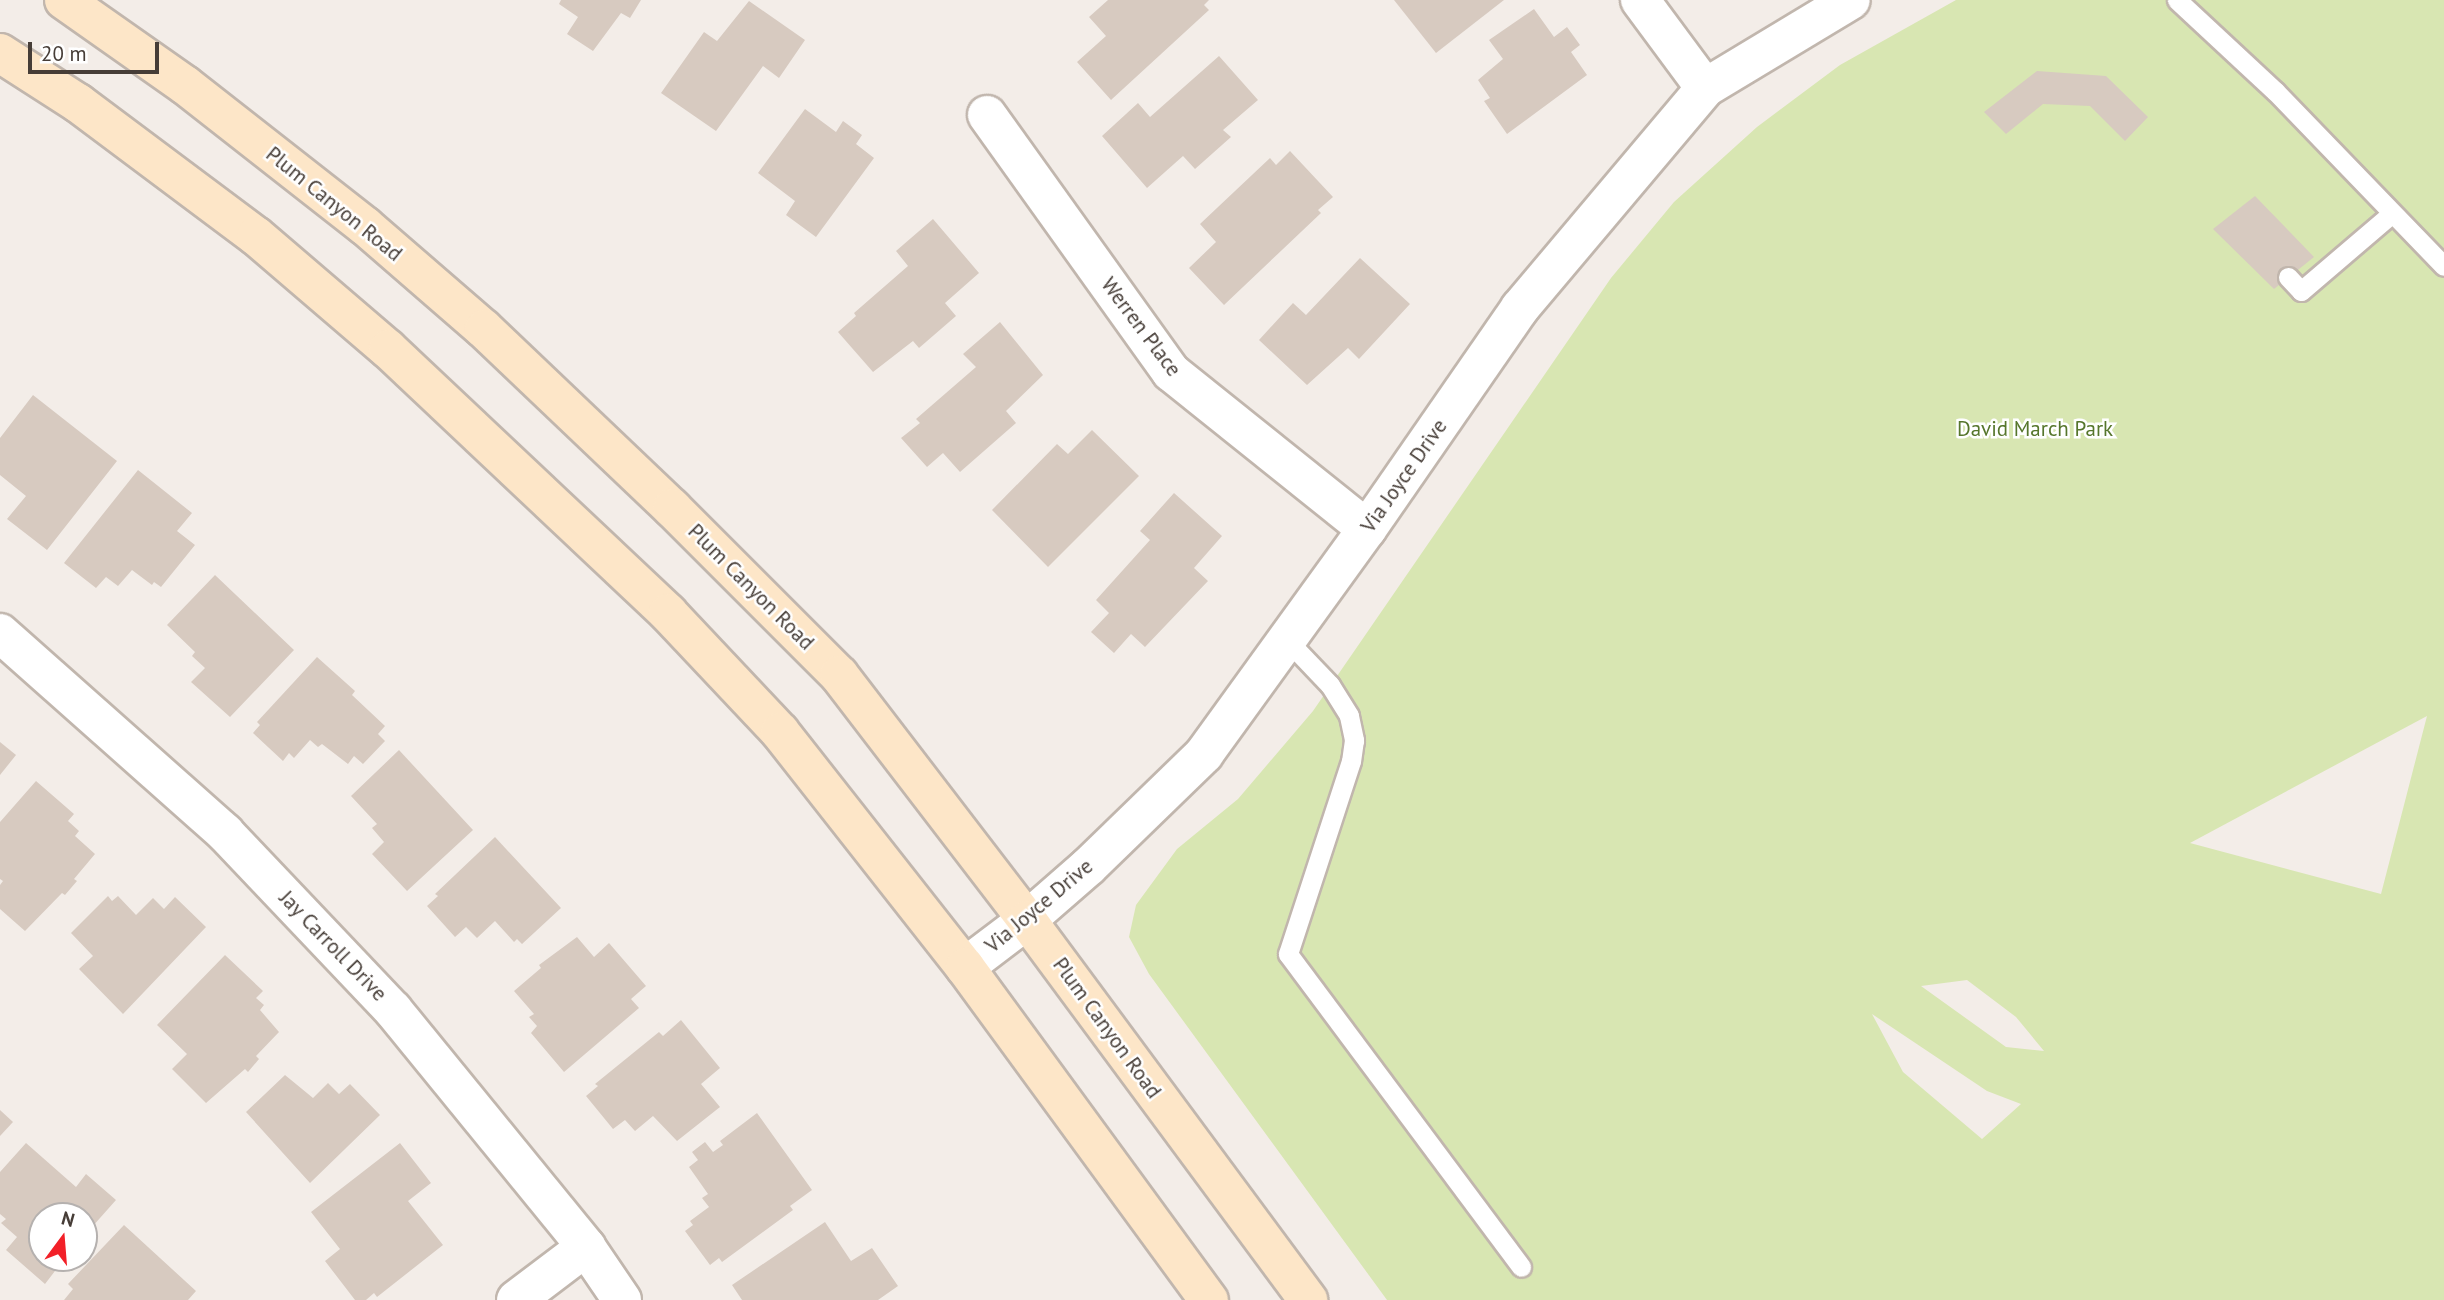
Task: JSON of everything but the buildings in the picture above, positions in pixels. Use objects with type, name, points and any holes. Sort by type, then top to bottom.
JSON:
[{"type":"main road","name":"Plum Canyon Road","points":[[64,0],[185,85],[365,226],[484,329],[672,508],[839,675],[1027,920],[1308,1300]]},
{"type":"main road","points":[[0,53],[78,103],[256,236],[388,349],[668,613],[780,732],[965,967],[1209,1300]]},
{"type":"street","points":[[1640,0],[1705,88]]},
{"type":"street","name":"Via Joyce Drive","points":[[965,967],[1027,920],[1089,866],[1204,754],[1367,529],[1520,308],[1705,88],[1851,0]]},
{"type":"street","name":"Werren Place","points":[[987,115],[1171,372],[1367,529]]},
{"type":"street","name":"Jay Carroll Drive","points":[[0,633],[225,833],[393,1010],[586,1247],[622,1300]]},
{"type":"street","points":[[516,1300],[586,1247]]},
{"type":"lane","points":[[2177,0],[2275,91],[2444,266]]},
{"type":"lane","points":[[2288,277],[2301,291],[2391,214]]},
{"type":"lane","points":[[1287,640],[1330,685],[1349,716],[1354,740],[1350,761],[1288,954],[1521,1267]]},
{"type":"green space","name":"David March Park","points":[[1956,0],[2444,0],[2444,1300],[1387,1300],[1149,974],[1129,937],[1136,905],[1177,849],[1238,799],[1313,711],[1611,278],[1674,202],[1757,127],[1840,65]],"holes":[[[2427,716],[2381,894],[2190,843]],[[1967,980],[2016,1017],[2044,1051],[2006,1047],[1921,986]],[[1872,1014],[1987,1091],[2021,1104],[1982,1139],[1903,1072]]]}]
